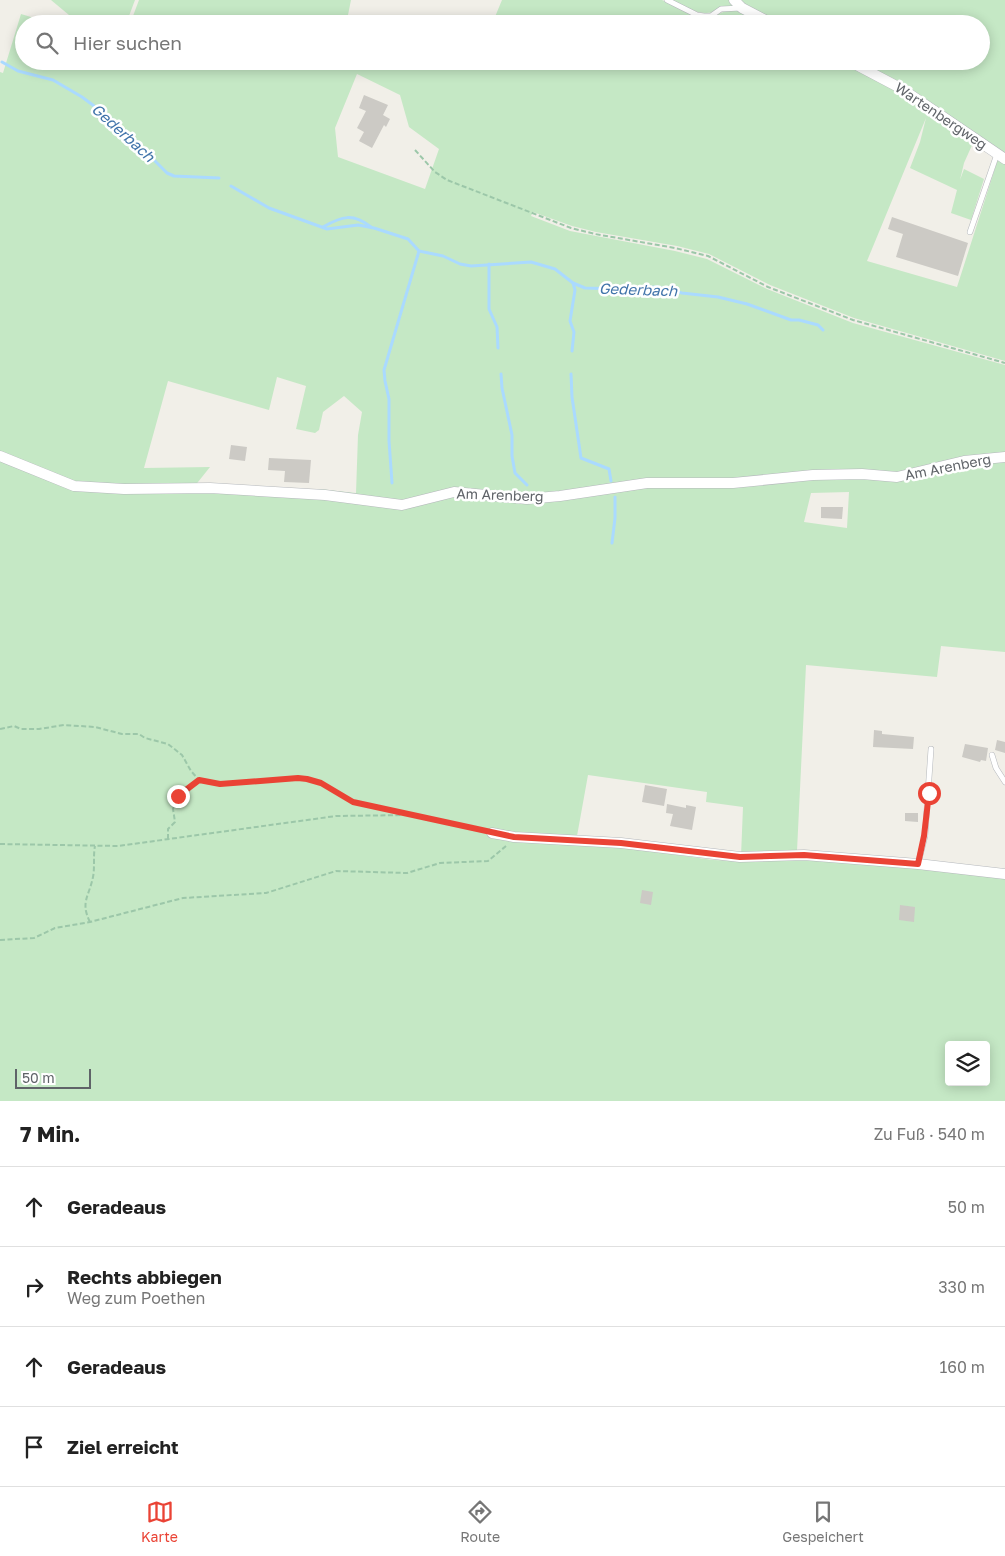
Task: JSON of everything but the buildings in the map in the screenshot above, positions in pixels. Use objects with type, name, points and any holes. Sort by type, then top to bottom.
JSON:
[{"type":"street","points":[[734,0],[742,8],[756,15]]},
{"type":"street","name":"Wartenbergweg","points":[[867,70],[902,88],[1001,156]]},
{"type":"street","name":"Am Arenberg","points":[[0,456],[74,486],[124,489],[210,488],[325,495],[402,505],[454,492],[527,499],[647,483],[733,483],[813,475],[862,474],[897,477],[964,461],[1005,457]]},
{"type":"street","points":[[492,833],[514,837],[621,843],[740,857],[804,855],[918,864],[1005,874]]},
{"type":"lane","points":[[667,0],[697,15]]},
{"type":"lane","points":[[712,15],[721,10],[742,8]]},
{"type":"lane","points":[[970,232],[1001,156]]},
{"type":"lane","points":[[918,864],[924,836],[931,749]]},
{"type":"lane","points":[[992,754],[996,768],[1005,782]]},
{"type":"path","points":[[415,150],[435,172],[447,180],[571,228],[708,256],[768,287],[853,320],[1005,363]]},
{"type":"path","points":[[0,729],[14,726],[21,729],[39,729],[64,725],[95,727],[117,733],[139,734],[174,748],[182,755],[191,771],[199,780],[220,784],[298,778],[307,779],[321,783],[353,802],[492,833]]},
{"type":"path","points":[[168,839],[168,829],[175,822],[173,809],[177,798],[199,780]]},
{"type":"path","points":[[0,844],[118,846],[336,816],[414,815]]},
{"type":"path","points":[[0,940],[34,938],[55,928],[90,922],[183,898],[266,893],[336,871],[407,873],[440,863],[488,862],[514,837]]},
{"type":"path","points":[[90,922],[85,910],[84,901],[93,877],[95,846]]},
{"type":"green space","points":[[51,0],[135,0],[129,15],[69,15]]},
{"type":"green space","points":[[139,0],[351,0],[348,15],[133,15]]},
{"type":"green space","points":[[502,0],[662,0],[693,15],[496,15]]},
{"type":"green space","points":[[670,0],[731,0],[736,6],[716,12],[702,13]]},
{"type":"green space","points":[[737,0],[1005,0],[1005,156],[869,70],[990,70],[990,15],[761,15],[743,6]]},
{"type":"green space","points":[[733,10],[749,15],[717,15]]},
{"type":"green space","points":[[15,34],[15,70],[861,70],[886,83],[973,143],[964,163],[960,180],[964,169],[984,179],[971,220],[951,213],[957,190],[910,168],[920,142],[926,118],[867,261],[957,287],[998,159],[1005,163],[1005,361],[854,318],[770,285],[709,254],[677,246],[596,232],[572,226],[533,212],[531,216],[570,231],[707,259],[767,289],[853,323],[1005,365],[1005,454],[963,459],[897,474],[862,471],[814,471],[812,480],[861,477],[897,479],[963,464],[1005,459],[1005,652],[941,646],[937,677],[806,665],[797,851],[741,856],[743,807],[706,802],[707,792],[588,775],[577,836],[507,832],[492,829],[490,836],[504,839],[620,847],[713,860],[816,859],[1005,876],[1005,1101],[0,1101],[0,72],[3,73]],"holes":[[[357,74],[400,95],[409,127],[439,149],[425,189],[338,157],[335,128]],[[277,377],[306,386],[296,429],[315,433],[319,430],[323,412],[344,396],[362,412],[358,435],[356,493],[319,489],[312,497],[209,489],[194,487],[210,467],[144,468],[168,381],[269,410]],[[849,492],[847,528],[804,522],[811,493]]]},
{"type":"waterway","name":"Gederbach","points":[[2,62],[15,69]]},
{"type":"waterway","name":"Gederbach","points":[[16,70],[53,80],[82,97],[117,123],[167,173],[174,176],[219,178]]},
{"type":"waterway","name":"Gederbach","points":[[231,186],[269,208],[327,229],[358,225],[374,228],[408,239],[419,251],[443,256],[460,264],[471,266],[531,262],[555,269],[573,283],[585,288],[657,287],[682,293],[718,297],[747,304],[791,320],[818,325],[823,330]]},
{"type":"waterway","points":[[323,227],[342,218],[353,218],[371,227]]},
{"type":"waterway","points":[[392,483],[389,399],[384,370],[419,251]]},
{"type":"waterway","points":[[489,264],[489,309],[497,327],[498,348]]},
{"type":"waterway","points":[[572,351],[574,332],[570,321],[575,290],[573,283]]},
{"type":"waterway","points":[[501,374],[502,388],[512,435],[512,456],[515,473],[527,485]]},
{"type":"waterway","points":[[571,374],[572,397],[581,458],[609,469],[611,481]]},
{"type":"waterway","points":[[612,543],[615,497]]},
{"type":"route","points":[[178,796],[199,780],[220,784],[298,778],[321,783],[353,802],[371,807],[514,837],[621,843],[740,857],[804,855],[918,864],[924,836],[929,793]]}]
